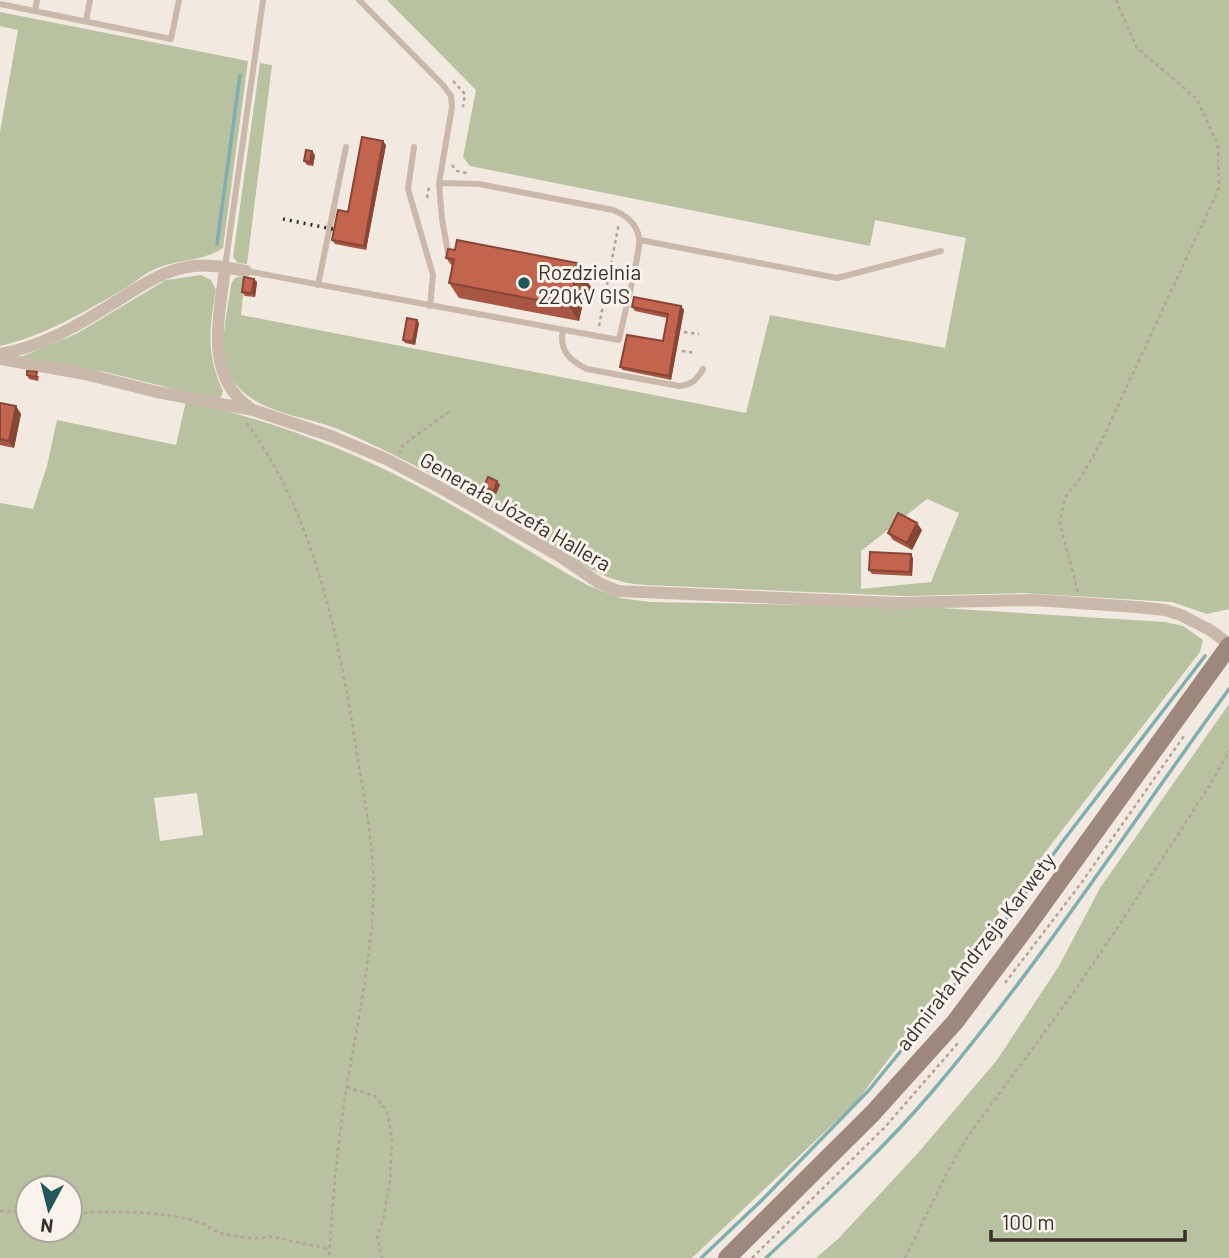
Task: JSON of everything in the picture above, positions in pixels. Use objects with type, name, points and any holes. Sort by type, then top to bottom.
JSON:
[{"type":"main road","name":"admirała Andrzeja Karwety","points":[[727,1258],[872,1114],[955,1022],[1018,939],[1229,645]]},
{"type":"street","points":[[0,354],[45,341],[156,277],[174,270],[208,265],[246,271]]},
{"type":"street","points":[[225,267],[217,346],[219,364],[233,394],[253,410]]},
{"type":"street","name":"Generała Józefa Hallera","points":[[0,359],[253,410],[331,436],[395,464],[529,538],[599,583],[618,591],[897,603],[992,600],[1081,603],[1165,610],[1194,620],[1229,645]]},
{"type":"lane","points":[[35,11],[37,0]]},
{"type":"lane","points":[[86,21],[90,0]]},
{"type":"lane","points":[[0,5],[171,38],[179,0]]},
{"type":"lane","points":[[225,267],[262,0]]},
{"type":"lane","points":[[359,0],[451,96],[452,107],[439,183],[448,253]]},
{"type":"lane","points":[[318,285],[346,146]]},
{"type":"lane","points":[[414,147],[408,189],[433,275],[430,306]]},
{"type":"lane","points":[[246,271],[619,340],[640,240],[632,222],[621,213],[479,184],[439,183]]},
{"type":"lane","points":[[640,240],[837,278],[941,251]]},
{"type":"lane","points":[[563,330],[561,341],[564,352],[574,363],[587,369],[679,386],[689,385],[698,378],[703,369]]},
{"type":"path","points":[[1081,603],[1060,524],[1065,497],[1082,476],[1102,440],[1219,188],[1219,145],[1197,99],[1137,48],[1116,0]]},
{"type":"path","points":[[447,75],[466,94],[463,107]]},
{"type":"path","points":[[452,161],[457,171],[469,173]]},
{"type":"path","points":[[597,336],[621,213]]},
{"type":"path","points":[[684,332],[699,334]]},
{"type":"path","points":[[682,351],[695,354]]},
{"type":"path","points":[[234,406],[275,464],[297,513],[334,629],[373,853],[375,882],[364,986],[335,1173],[329,1258]]},
{"type":"path","points":[[395,464],[403,445],[449,412]]},
{"type":"path","points":[[905,1258],[967,1139],[1114,933],[1229,751]]},
{"type":"path","points":[[347,1087],[375,1096],[387,1111],[392,1138],[390,1181],[377,1238],[382,1258]]},
{"type":"path","points":[[84,1213],[112,1212],[175,1216],[202,1223],[226,1234],[262,1240],[269,1236],[330,1249]]},
{"type":"green space","points":[[387,0],[1229,0],[1229,609],[1207,614],[1172,602],[1023,593],[905,596],[626,583],[608,577],[572,558],[482,502],[388,452],[327,425],[270,408],[245,393],[229,372],[224,348],[231,285],[240,277],[245,277],[241,315],[746,413],[770,315],[945,348],[966,238],[875,220],[870,246],[470,166],[463,157],[476,90]],"holes":[[[927,499],[959,513],[931,582],[861,589],[861,551]]]},
{"type":"green space","points":[[0,12],[248,61],[223,248],[206,256],[160,267],[64,322],[0,346],[0,132],[18,30],[0,26]]},
{"type":"green space","points":[[260,63],[272,65],[247,264],[238,263],[233,257]]},
{"type":"green space","points":[[201,275],[211,280],[216,290],[210,342],[223,391],[221,397],[215,399],[105,372],[16,359],[76,334],[166,280]]},
{"type":"green space","points":[[186,401],[301,434],[410,482],[589,586],[620,598],[649,602],[925,607],[1165,622],[1183,626],[1203,640],[1200,652],[857,1101],[692,1258],[0,1258],[0,503],[33,509],[47,466],[57,420],[176,445]],"holes":[[[197,793],[203,835],[160,841],[154,798]]]},
{"type":"green space","points":[[1229,704],[1229,1258],[816,1258],[838,1239],[918,1153],[997,1060],[1059,966],[1100,888]]},
{"type":"building","points":[[362,137],[383,141],[364,246],[332,240],[338,210],[348,212]]},
{"type":"building","points":[[306,150],[312,151],[310,162],[304,161]]},
{"type":"building","name":"Rozdzielnia 220kV GIS","points":[[457,240],[577,263],[575,274],[583,275],[581,284],[574,283],[569,306],[449,283],[454,259],[446,258],[448,249],[455,250]]},
{"type":"building","points":[[244,277],[254,279],[252,293],[242,292]]},
{"type":"building","points":[[634,297],[681,306],[669,376],[620,367],[627,335],[663,341],[668,314],[632,307]]},
{"type":"building","points":[[407,318],[417,320],[413,342],[403,340]]},
{"type":"building","points":[[27,371],[37,372],[36,377],[27,375]]},
{"type":"building","points":[[0,403],[16,406],[9,441],[0,439]]},
{"type":"building","points":[[488,477],[497,481],[494,491],[484,487]]},
{"type":"building","points":[[898,513],[917,523],[907,543],[888,533]]},
{"type":"building","points":[[870,552],[911,554],[910,572],[869,570]]},
{"type":"waterway","points":[[217,244],[240,75]]},
{"type":"waterway","points":[[701,1258],[762,1200],[869,1090],[988,944],[1205,656]]},
{"type":"waterway","points":[[766,1258],[892,1136],[971,1045],[1047,945],[1229,689]]},
{"type":"railway","points":[[283,219],[337,230]]},
{"type":"place","name":"Rozdzielnia 220kV GIS","points":[[524,283]]}]
